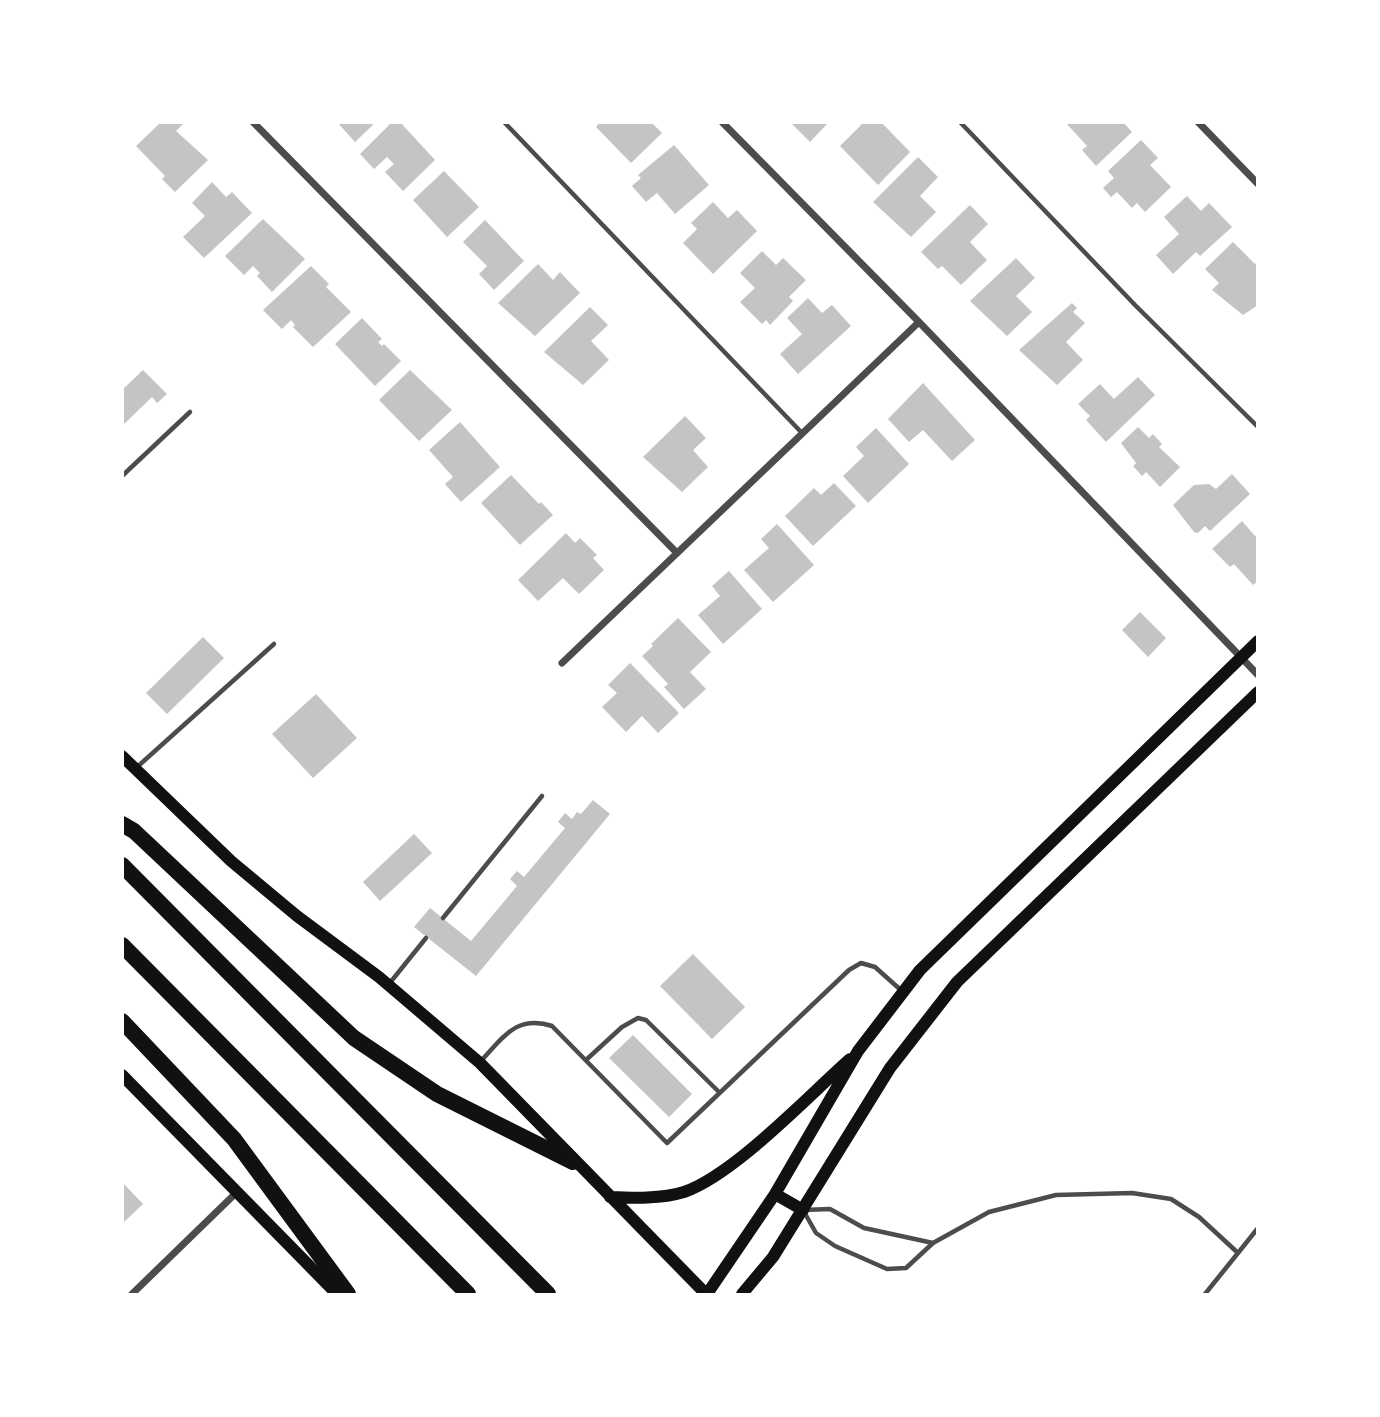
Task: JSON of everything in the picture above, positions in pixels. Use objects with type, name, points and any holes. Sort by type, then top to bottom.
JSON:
[{"type":"highway","points":[[122,824],[134,831],[354,1038],[448,1099],[573,1162]]},
{"type":"highway","points":[[122,865],[548,1294]]},
{"type":"highway","points":[[122,945],[468,1294]]},
{"type":"highway","points":[[122,1021],[234,1139],[348,1294]]},
{"type":"main road","points":[[122,756],[231,861],[388,984],[480,1063],[573,1162],[706,1294],[775,1194],[859,1051],[920,970],[1258,641]]},
{"type":"main road","points":[[742,1294],[773,1257],[890,1068],[957,982],[1258,692]]},
{"type":"main road","points":[[610,1197],[637,1198],[683,1192],[709,1181],[739,1158],[859,1051]]},
{"type":"main road","points":[[122,1075],[337,1294]]},
{"type":"main road","points":[[775,1194],[803,1210]]},
{"type":"street","points":[[253,122],[676,552]]},
{"type":"street","points":[[722,122],[919,322],[1258,675]]},
{"type":"street","points":[[1198,122],[1258,184]]},
{"type":"street","points":[[562,663],[919,322]]},
{"type":"street","points":[[132,1294],[237,1192]]},
{"type":"lane","points":[[504,122],[802,433]]},
{"type":"lane","points":[[960,122],[1135,305],[1258,427]]},
{"type":"lane","points":[[122,476],[190,412]]},
{"type":"lane","points":[[135,769],[274,644]]},
{"type":"lane","points":[[443,918],[542,796]]},
{"type":"lane","points":[[388,984],[426,938]]},
{"type":"lane","points":[[480,1063],[512,1029],[535,1021],[552,1026],[667,1143],[849,970],[861,963],[875,967],[903,992]]},
{"type":"lane","points":[[586,1060],[622,1027],[638,1018],[646,1020],[720,1093]]},
{"type":"lane","points":[[933,1243],[864,1228],[830,1209],[803,1210],[816,1233],[835,1246],[887,1269],[906,1268],[933,1243],[989,1212],[1056,1195],[1132,1193],[1171,1199],[1199,1217],[1238,1252]]},
{"type":"lane","points":[[1205,1294],[1258,1228]]},
{"type":"building","points":[[161,122],[185,122],[176,131],[208,160],[175,192],[162,179],[165,176],[136,146]]},
{"type":"building","points":[[337,122],[376,122],[355,142]]},
{"type":"building","points":[[392,122],[400,122],[435,160],[403,191],[385,172],[394,164],[387,157],[374,169],[360,154]]},
{"type":"building","points":[[600,122],[651,122],[662,133],[631,163],[596,127]]},
{"type":"building","points":[[790,122],[829,122],[810,142]]},
{"type":"building","points":[[864,122],[881,122],[910,152],[878,185],[840,146]]},
{"type":"building","points":[[1065,122],[1123,122],[1132,132],[1096,166],[1082,150],[1087,146]]},
{"type":"building","points":[[1141,140],[1158,158],[1150,165],[1171,187],[1145,212],[1137,203],[1132,208],[1117,192],[1111,197],[1103,188],[1114,178],[1108,171]]},
{"type":"building","points":[[674,145],[709,185],[675,214],[657,193],[646,202],[632,186],[641,178],[638,175]]},
{"type":"building","points":[[918,157],[938,177],[920,196],[936,212],[911,237],[873,202]]},
{"type":"building","points":[[444,171],[479,207],[447,237],[413,200]]},
{"type":"building","points":[[212,182],[226,197],[232,192],[252,213],[204,258],[183,237],[205,216],[192,203]]},
{"type":"building","points":[[1187,196],[1201,211],[1209,203],[1232,227],[1200,256],[1196,252],[1173,274],[1156,255],[1179,234],[1164,217]]},
{"type":"building","points":[[713,202],[728,218],[737,210],[757,231],[713,274],[683,243],[697,229],[691,223]]},
{"type":"building","points":[[970,205],[988,224],[970,242],[987,260],[961,285],[942,266],[938,269],[921,252]]},
{"type":"building","points":[[263,219],[305,259],[272,292],[257,276],[260,273],[253,266],[244,275],[225,256]]},
{"type":"building","points":[[485,220],[524,261],[494,290],[479,274],[487,266],[463,242]]},
{"type":"building","points":[[1233,242],[1255,264],[1258,261],[1258,305],[1243,315],[1212,290],[1219,283],[1205,269]]},
{"type":"building","points":[[762,251],[776,265],[783,258],[806,280],[789,297],[793,301],[770,325],[766,320],[762,324],[740,302],[755,288],[740,273]]},
{"type":"building","points":[[1016,258],[1035,278],[1016,296],[1032,312],[1007,336],[970,301]]},
{"type":"building","points":[[538,264],[553,280],[560,272],[580,293],[535,336],[498,303]]},
{"type":"building","points":[[311,266],[329,284],[326,287],[351,312],[313,347],[293,327],[295,325],[291,320],[282,329],[263,310]]},
{"type":"building","points":[[808,298],[822,313],[832,305],[851,326],[798,374],[780,354],[802,334],[787,318]]},
{"type":"building","points":[[1072,303],[1077,308],[1073,312],[1085,323],[1066,342],[1083,360],[1057,385],[1019,350]]},
{"type":"building","points":[[590,307],[608,325],[591,341],[609,360],[583,385],[544,352]]},
{"type":"building","points":[[362,318],[382,339],[378,342],[382,346],[384,344],[401,361],[375,386],[335,344]]},
{"type":"building","points":[[143,370],[167,394],[157,403],[152,397],[122,426],[122,390]]},
{"type":"building","points":[[410,370],[452,410],[419,441],[379,400]]},
{"type":"building","points":[[1138,377],[1155,395],[1106,442],[1086,420],[1090,416],[1078,404],[1100,384],[1114,399]]},
{"type":"building","points":[[923,383],[975,440],[952,461],[923,430],[909,442],[888,419]]},
{"type":"building","points":[[685,416],[706,438],[693,450],[708,467],[682,492],[643,457]]},
{"type":"building","points":[[460,422],[500,467],[461,502],[445,484],[453,477],[429,450]]},
{"type":"building","points":[[1138,427],[1149,438],[1153,434],[1162,444],[1159,447],[1180,467],[1160,487],[1146,472],[1142,476],[1133,466],[1136,463],[1121,443]]},
{"type":"building","points":[[876,428],[909,464],[868,503],[843,476],[864,456],[856,447]]},
{"type":"building","points":[[1232,474],[1250,494],[1210,531],[1205,526],[1198,533],[1194,532],[1173,505],[1194,485],[1209,484],[1216,489]]},
{"type":"building","points":[[511,475],[553,515],[520,545],[481,503]]},
{"type":"building","points":[[834,483],[856,506],[813,546],[785,516],[814,488],[821,495]]},
{"type":"building","points":[[1242,521],[1255,536],[1258,534],[1258,581],[1253,585],[1234,564],[1230,567],[1212,549]]},
{"type":"building","points":[[777,524],[814,565],[773,602],[744,570],[769,548],[761,539]]},
{"type":"building","points":[[566,533],[575,543],[580,538],[597,555],[593,558],[604,570],[579,594],[563,578],[538,601],[518,580]]},
{"type":"building","points":[[729,571],[762,609],[723,644],[698,615],[720,596],[712,586]]},
{"type":"building","points":[[1140,612],[1166,638],[1148,657],[1122,630]]},
{"type":"building","points":[[678,618],[711,652],[690,672],[706,689],[684,709],[664,687],[668,684],[642,656]]},
{"type":"building","points":[[203,637],[224,658],[167,714],[146,693]]},
{"type":"building","points":[[630,663],[679,713],[658,733],[642,716],[626,732],[602,707],[617,693],[608,685]]},
{"type":"building","points":[[316,694],[357,738],[313,778],[272,734]]},
{"type":"building","points":[[593,800],[610,814],[476,976],[414,927],[430,908],[471,941],[517,886],[510,879],[517,871],[524,877],[565,828],[558,822],[565,813],[572,819],[577,812],[581,814]]},
{"type":"building","points":[[414,834],[432,853],[380,901],[363,882]]},
{"type":"building","points":[[693,954],[745,1007],[712,1039],[660,986]]},
{"type":"building","points":[[633,1035],[692,1094],[669,1117],[609,1058]]},
{"type":"building","points":[[122,1182],[143,1204],[122,1224]]}]
